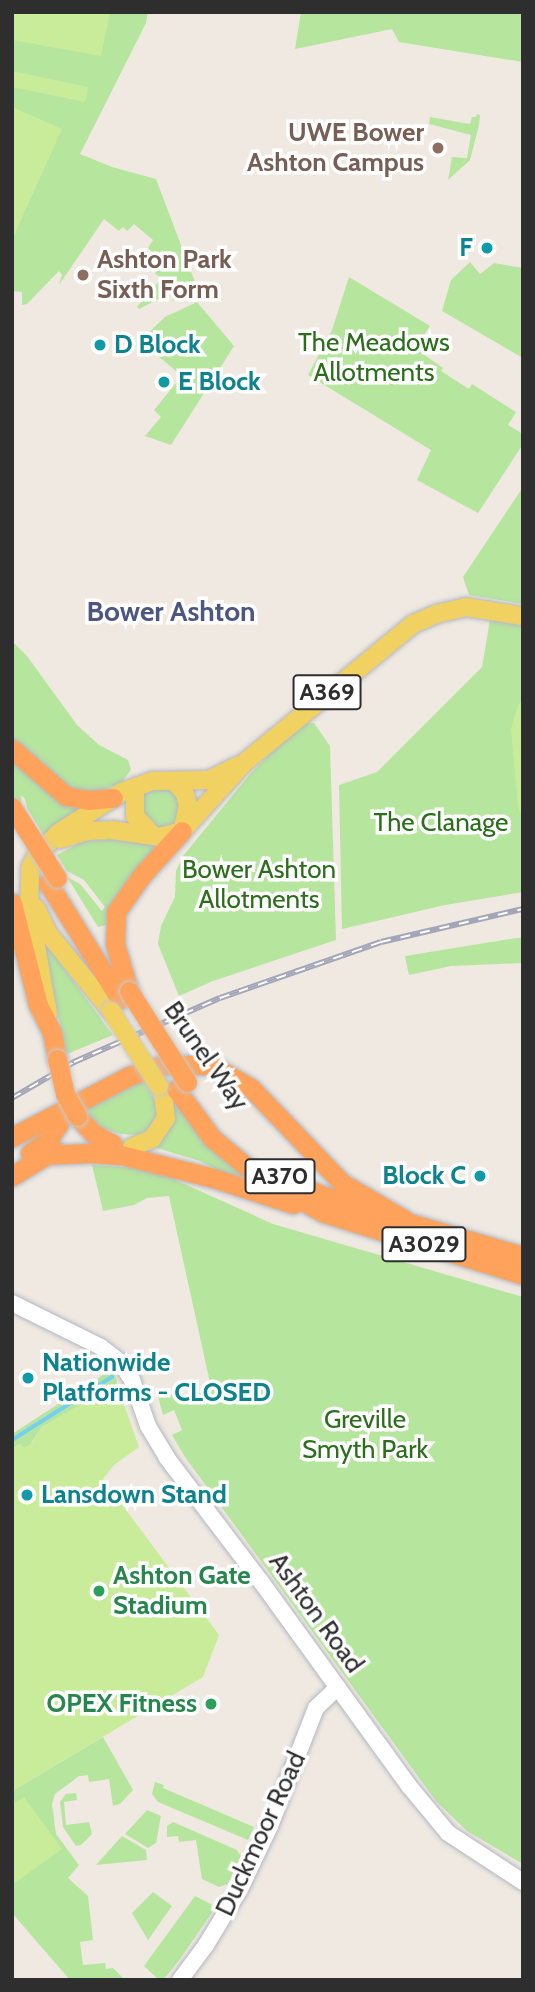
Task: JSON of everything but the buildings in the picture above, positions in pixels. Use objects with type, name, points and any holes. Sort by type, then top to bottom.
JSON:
[{"type":"highway","name":"A369","points":[[12,749],[66,796],[89,800],[113,797]]},
{"type":"highway","name":"Brunel Way","points":[[12,807],[120,1000],[174,1086],[212,1138],[259,1177],[324,1213],[523,1275]]},
{"type":"highway","name":"Brunel Way","points":[[12,824],[53,880]]},
{"type":"highway","points":[[120,1000],[115,944],[116,912],[133,885],[183,830]]},
{"type":"highway","name":"A3029","points":[[12,903],[38,1005],[52,1034],[68,1120],[123,1145],[186,1163],[213,1178]]},
{"type":"highway","name":"A3029","points":[[12,1137],[129,1076],[163,1065],[211,1065],[251,1088],[342,1183],[405,1220]]},
{"type":"highway","name":"Brunel Way","points":[[174,1086],[254,1158],[290,1183],[345,1204],[523,1256]]},
{"type":"highway","points":[[12,1166],[46,1142],[68,1120]]},
{"type":"highway","name":"A3029","points":[[12,1176],[44,1155],[68,1146],[123,1145]]},
{"type":"highway","name":"A3029","points":[[44,1155],[109,1154],[213,1178],[324,1213]]},
{"type":"main road","name":"A369","points":[[183,830],[244,763],[379,650],[423,618],[466,607],[523,616]]},
{"type":"main road","name":"A369","points":[[46,847],[58,833],[113,797],[135,787],[153,781],[209,780],[244,763]]},
{"type":"main road","points":[[46,847],[73,833],[87,831],[164,837],[183,830],[188,813],[187,799],[175,782]]},
{"type":"main road","points":[[135,787],[135,816],[153,835]]},
{"type":"main road","name":"A3029","points":[[46,847],[30,868],[28,885],[29,906],[52,1034]]},
{"type":"main road","points":[[28,885],[48,933],[120,1000]]},
{"type":"main road","name":"A3029","points":[[123,1145],[152,1139],[166,1118],[166,1106],[174,1086]]},
{"type":"street","name":"Ashton Road","points":[[12,1303],[101,1347],[120,1362],[129,1374],[148,1426],[167,1458],[441,1827],[477,1854],[523,1882]]},
{"type":"street","name":"Duckmoor Road","points":[[180,1980],[206,1945],[240,1889],[270,1826],[316,1708],[338,1687]]},
{"type":"green space","points":[[12,12],[148,12],[146,23],[80,154],[112,167],[156,179],[195,282],[193,292],[173,301],[170,293],[139,309],[137,307],[161,279],[155,273],[163,262],[148,248],[153,240],[134,224],[127,231],[123,227],[119,231],[104,219],[59,285],[62,275],[59,271],[27,304],[22,305],[22,292],[12,291]]},
{"type":"green space","points":[[12,12],[110,12],[101,56],[12,40]]},
{"type":"green space","points":[[301,12],[523,12],[523,62],[399,42],[392,29],[295,49]]},
{"type":"green space","points":[[12,71],[88,87],[85,102],[12,87]]},
{"type":"green space","points":[[12,107],[62,129],[12,240]]},
{"type":"green space","points":[[480,115],[479,125],[470,160],[448,180],[452,157],[467,158],[471,135],[429,124],[430,117],[470,124],[472,117]]},
{"type":"green space","points":[[470,262],[480,274],[494,263],[523,268],[523,358],[442,311],[451,280]]},
{"type":"green space","name":"The Meadows Allotments","points":[[349,277],[430,326],[422,338],[429,343],[423,354],[443,368],[441,371],[469,389],[472,384],[516,412],[508,425],[523,434],[523,444],[478,513],[417,480],[431,450],[308,375],[332,330]]},
{"type":"green space","points":[[197,302],[234,346],[171,445],[145,436],[161,417],[154,410],[182,376],[140,341],[165,317]]},
{"type":"green space","points":[[523,487],[523,604],[469,595],[463,577]]},
{"type":"green space","name":"The Clanage","points":[[490,620],[523,626],[523,892],[445,905],[342,929],[339,785],[377,772],[482,667]]},
{"type":"green space","points":[[12,641],[27,656],[77,725],[99,745],[128,760],[131,770],[122,782],[101,791],[73,791],[12,740]]},
{"type":"green space","points":[[523,700],[523,820],[518,806],[511,729],[518,705]]},
{"type":"green space","name":"Bower Ashton Allotments","points":[[301,723],[314,723],[330,746],[336,940],[213,981],[179,996],[158,944],[161,926],[175,897],[176,871],[183,856],[250,774]]},
{"type":"green space","points":[[12,756],[88,807],[44,836],[27,808],[25,799],[21,795],[21,808],[12,793]]},
{"type":"green space","points":[[161,787],[169,788],[175,793],[180,799],[180,815],[175,821],[169,826],[161,827],[153,826],[147,821],[142,815],[141,807],[142,799],[147,793],[153,788]]},
{"type":"green space","points":[[106,837],[158,846],[109,924],[98,927],[67,877],[80,884],[102,911],[105,907],[84,880],[67,871],[57,855],[83,841],[105,840]]},
{"type":"green space","points":[[523,937],[523,963],[451,966],[409,975],[405,956]]},
{"type":"green space","points":[[45,947],[50,950],[113,1035],[67,1054],[43,951]]},
{"type":"green space","points":[[143,1078],[158,1108],[157,1121],[151,1128],[137,1135],[120,1134],[101,1127],[90,1115],[87,1104]]},
{"type":"green space","points":[[178,1104],[262,1189],[200,1161],[150,1146],[173,1107]]},
{"type":"green space","name":"Greville Smyth Park","points":[[92,1165],[138,1168],[169,1177],[273,1224],[523,1297],[523,1864],[467,1831],[436,1801],[185,1457],[172,1435],[182,1430],[174,1410],[163,1415],[158,1396],[212,1392],[169,1196],[147,1198],[134,1205],[103,1211]]},
{"type":"green space","points":[[112,1369],[117,1380],[116,1394],[107,1399],[103,1392],[42,1427],[30,1445],[24,1448],[20,1444],[12,1449],[12,1434]]},
{"type":"green space","name":"Ashton Gate Stadium","points":[[118,1387],[139,1447],[114,1465],[103,1479],[219,1635],[203,1677],[12,1791],[12,1449],[21,1444],[24,1448],[32,1443],[42,1427],[103,1391],[108,1399],[117,1393]]},
{"type":"green space","points":[[103,1737],[133,1790],[120,1804],[113,1806],[109,1779],[89,1782],[88,1775],[79,1776],[55,1794],[52,1804],[56,1834],[79,1865],[68,1878],[88,1896],[93,1940],[80,1942],[83,1965],[105,1963],[106,1969],[113,1968],[125,1980],[70,1980],[12,1913],[12,1791]]},
{"type":"green space","points":[[155,1782],[164,1785],[163,1788],[254,1827],[248,1840],[158,1802],[152,1794]]},
{"type":"green space","points":[[76,1793],[77,1800],[64,1802],[66,1825],[89,1822],[92,1834],[81,1845],[76,1846],[63,1827],[60,1802],[66,1794]]},
{"type":"green space","points":[[24,1797],[62,1849],[12,1885],[12,1805]]},
{"type":"green space","points":[[147,1810],[161,1816],[156,1843],[148,1848],[125,1834]]},
{"type":"green space","points":[[173,1822],[237,1850],[241,1856],[228,1884],[219,1887],[202,1879],[196,1840],[179,1842],[178,1836],[167,1837],[167,1826]]},
{"type":"green space","points":[[122,1836],[146,1850],[147,1860],[96,1865]]},
{"type":"green space","points":[[153,1892],[172,1906],[148,1940],[132,1913]]},
{"type":"green space","points":[[195,1896],[211,1904],[213,1911],[164,1979],[158,1979],[144,1966]]},
{"type":"waterway","points":[[12,1440],[112,1377]]},
{"type":"railway","points":[[12,1098],[74,1062],[220,998],[381,942],[523,909]]},
{"type":"place","name":"UWE Bower Ashton Campus","points":[[438,148]]},
{"type":"place","name":"F","points":[[487,248]]},
{"type":"place","name":"Ashton Park Sixth Form","points":[[83,275]]},
{"type":"place","name":"D Block","points":[[100,345]]},
{"type":"place","name":"E Block","points":[[164,382]]},
{"type":"place","name":"Block C","points":[[480,1176]]},
{"type":"place","name":"Nationwide Platforms - CLOSED","points":[[28,1378]]},
{"type":"place","name":"Lansdown Stand","points":[[27,1495]]},
{"type":"place","name":"Ashton Gate Stadium","points":[[99,1591]]},
{"type":"place","name":"OPEX Fitness","points":[[211,1704]]},
{"type":"district","name":"Bower Ashton","points":[[171,611]]}]
